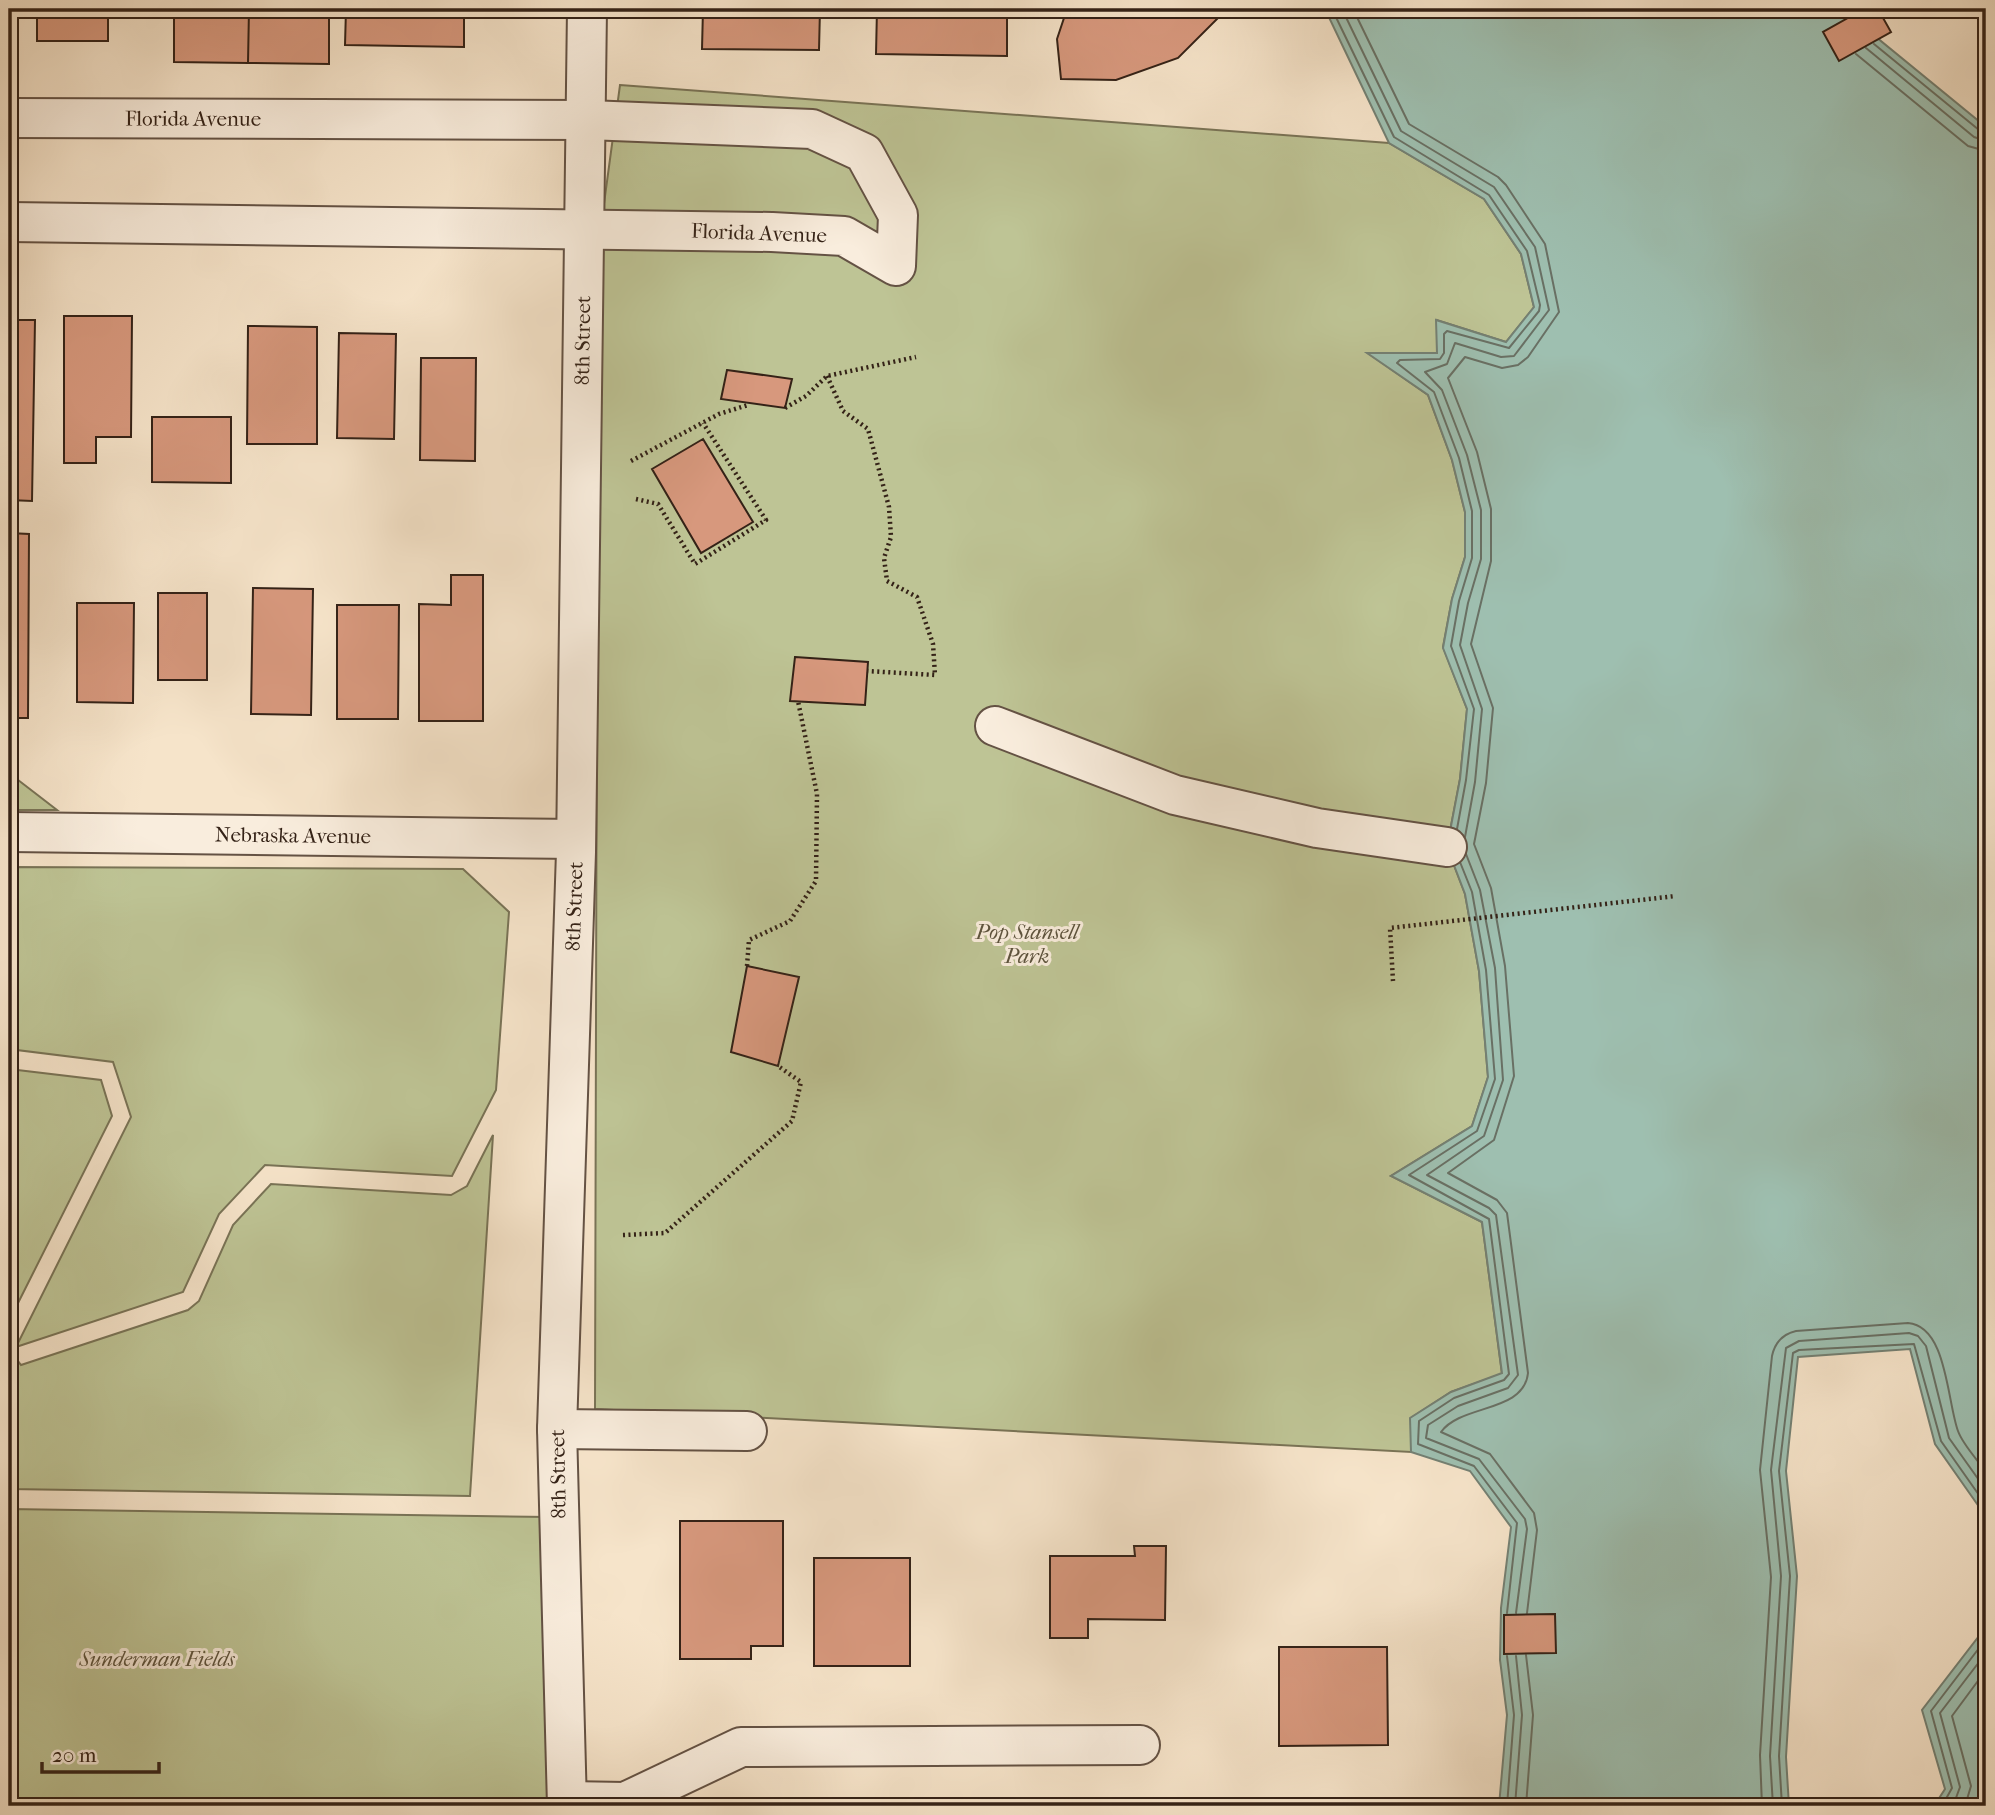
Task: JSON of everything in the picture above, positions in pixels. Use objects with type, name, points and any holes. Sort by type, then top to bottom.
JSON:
[{"type":"street","name":"8th Street","points":[[566,1803],[557,1429],[576,839],[584,230],[588,120],[587,9]]},
{"type":"street","name":"Florida Avenue","points":[[9,118],[588,120],[812,129],[864,153],[898,215],[896,266],[844,236],[772,232],[9,222]]},
{"type":"street","points":[[995,726],[1175,794],[1317,828],[1447,847]]},
{"type":"street","name":"Nebraska Avenue","points":[[9,832],[576,839]]},
{"type":"street","points":[[557,1429],[747,1432]]},
{"type":"street","points":[[566,1803],[625,1802],[741,1747],[1140,1745]]},
{"type":"path","points":[[785,408],[806,396],[827,376],[916,357]]},
{"type":"path","points":[[827,376],[843,411],[868,429],[889,507],[891,537],[884,558],[887,581],[917,597],[933,644],[935,675],[867,671]]},
{"type":"path","points":[[631,461],[703,423],[748,405]]},
{"type":"path","points":[[636,499],[658,504],[695,564],[766,520],[703,423]]},
{"type":"path","points":[[747,966],[749,940],[790,921],[816,881],[817,793],[798,701]]},
{"type":"path","points":[[1392,981],[1390,928],[1676,896]]},
{"type":"path","points":[[623,1235],[665,1233],[792,1121],[801,1082],[778,1066]]},
{"type":"green space","name":"Pop Stansell Park","points":[[620,85],[1389,143],[1484,199],[1521,254],[1534,307],[1506,342],[1437,320],[1437,353],[1368,353],[1428,395],[1452,460],[1465,512],[1465,557],[1452,599],[1443,647],[1467,709],[1460,779],[1447,847],[1465,894],[1479,971],[1488,1077],[1472,1126],[1391,1176],[1482,1222],[1502,1374],[1451,1392],[1411,1418],[1411,1452],[595,1409],[598,248]]},
{"type":"green space","points":[[9,773],[57,810],[9,810]]},
{"type":"green space","points":[[9,867],[463,869],[509,912],[496,1090],[452,1176],[265,1165],[219,1214],[183,1292],[16,1347],[131,1117],[113,1062],[9,1049]]},
{"type":"green space","points":[[9,1069],[101,1080],[112,1116],[9,1321]]},
{"type":"green space","points":[[493,1135],[470,1496],[9,1489],[9,1349],[21,1365],[188,1310],[199,1301],[233,1225],[271,1184],[451,1195],[467,1186]]},
{"type":"green space","name":"Sunderman Fields","points":[[9,1509],[548,1517],[555,1806],[9,1806]]},
{"type":"water","points":[[1325,9],[1859,9],[1870,32],[1986,127],[1986,1557],[1982,1511],[1935,1444],[1910,1349],[1798,1357],[1786,1471],[1797,1576],[1786,1757],[1789,1806],[1499,1806],[1507,1715],[1500,1660],[1501,1608],[1511,1527],[1470,1471],[1411,1452],[1410,1418],[1451,1392],[1502,1373],[1482,1222],[1391,1176],[1472,1126],[1488,1077],[1479,971],[1465,894],[1447,847],[1460,779],[1467,709],[1443,648],[1452,599],[1465,557],[1465,512],[1452,460],[1428,395],[1367,353],[1437,353],[1436,320],[1506,342],[1534,307],[1521,254],[1484,199],[1389,143]]},
{"type":"water","points":[[1986,1627],[1986,1806],[1934,1806],[1945,1789],[1922,1710]]},
{"type":"building","points":[[37,9],[108,9],[108,41],[37,41]]},
{"type":"building","points":[[174,9],[249,9],[248,63],[174,62]]},
{"type":"building","points":[[249,9],[329,9],[329,64],[248,63]]},
{"type":"building","points":[[346,9],[464,9],[464,47],[345,45]]},
{"type":"building","points":[[703,9],[820,9],[819,50],[702,49]]},
{"type":"building","points":[[877,9],[1007,9],[1007,56],[876,54]]},
{"type":"building","points":[[1067,9],[1227,9],[1178,58],[1116,80],[1061,79],[1057,39]]},
{"type":"building","points":[[1864,9],[1878,9],[1891,32],[1839,61],[1823,32]]},
{"type":"building","points":[[64,316],[132,316],[131,437],[96,437],[96,463],[64,463]]},
{"type":"building","points":[[9,320],[35,320],[32,501],[9,500]]},
{"type":"building","points":[[248,326],[317,327],[317,444],[247,444]]},
{"type":"building","points":[[339,333],[396,334],[394,439],[337,438]]},
{"type":"building","points":[[421,358],[476,358],[475,461],[420,460]]},
{"type":"building","points":[[727,370],[792,379],[785,408],[721,399]]},
{"type":"building","points":[[152,417],[231,417],[231,483],[152,482]]},
{"type":"building","points":[[703,439],[753,522],[701,553],[652,469]]},
{"type":"building","points":[[9,533],[29,534],[28,718],[9,718]]},
{"type":"building","points":[[451,575],[483,575],[483,721],[419,721],[419,604],[451,605]]},
{"type":"building","points":[[253,588],[313,589],[311,715],[251,714]]},
{"type":"building","points":[[158,593],[207,593],[207,680],[158,680]]},
{"type":"building","points":[[77,603],[134,603],[133,703],[77,702]]},
{"type":"building","points":[[337,605],[399,605],[398,719],[337,719]]},
{"type":"building","points":[[795,657],[868,662],[865,705],[790,701]]},
{"type":"building","points":[[747,966],[799,977],[778,1066],[731,1052]]},
{"type":"building","points":[[680,1521],[783,1521],[783,1646],[751,1646],[751,1659],[680,1659]]},
{"type":"building","points":[[1134,1546],[1166,1546],[1165,1620],[1088,1619],[1088,1638],[1050,1638],[1050,1556],[1135,1556]]},
{"type":"building","points":[[814,1558],[910,1558],[910,1666],[814,1666]]},
{"type":"building","points":[[1555,1614],[1556,1653],[1504,1654],[1504,1615]]},
{"type":"building","points":[[1279,1647],[1387,1647],[1388,1745],[1279,1746]]}]
